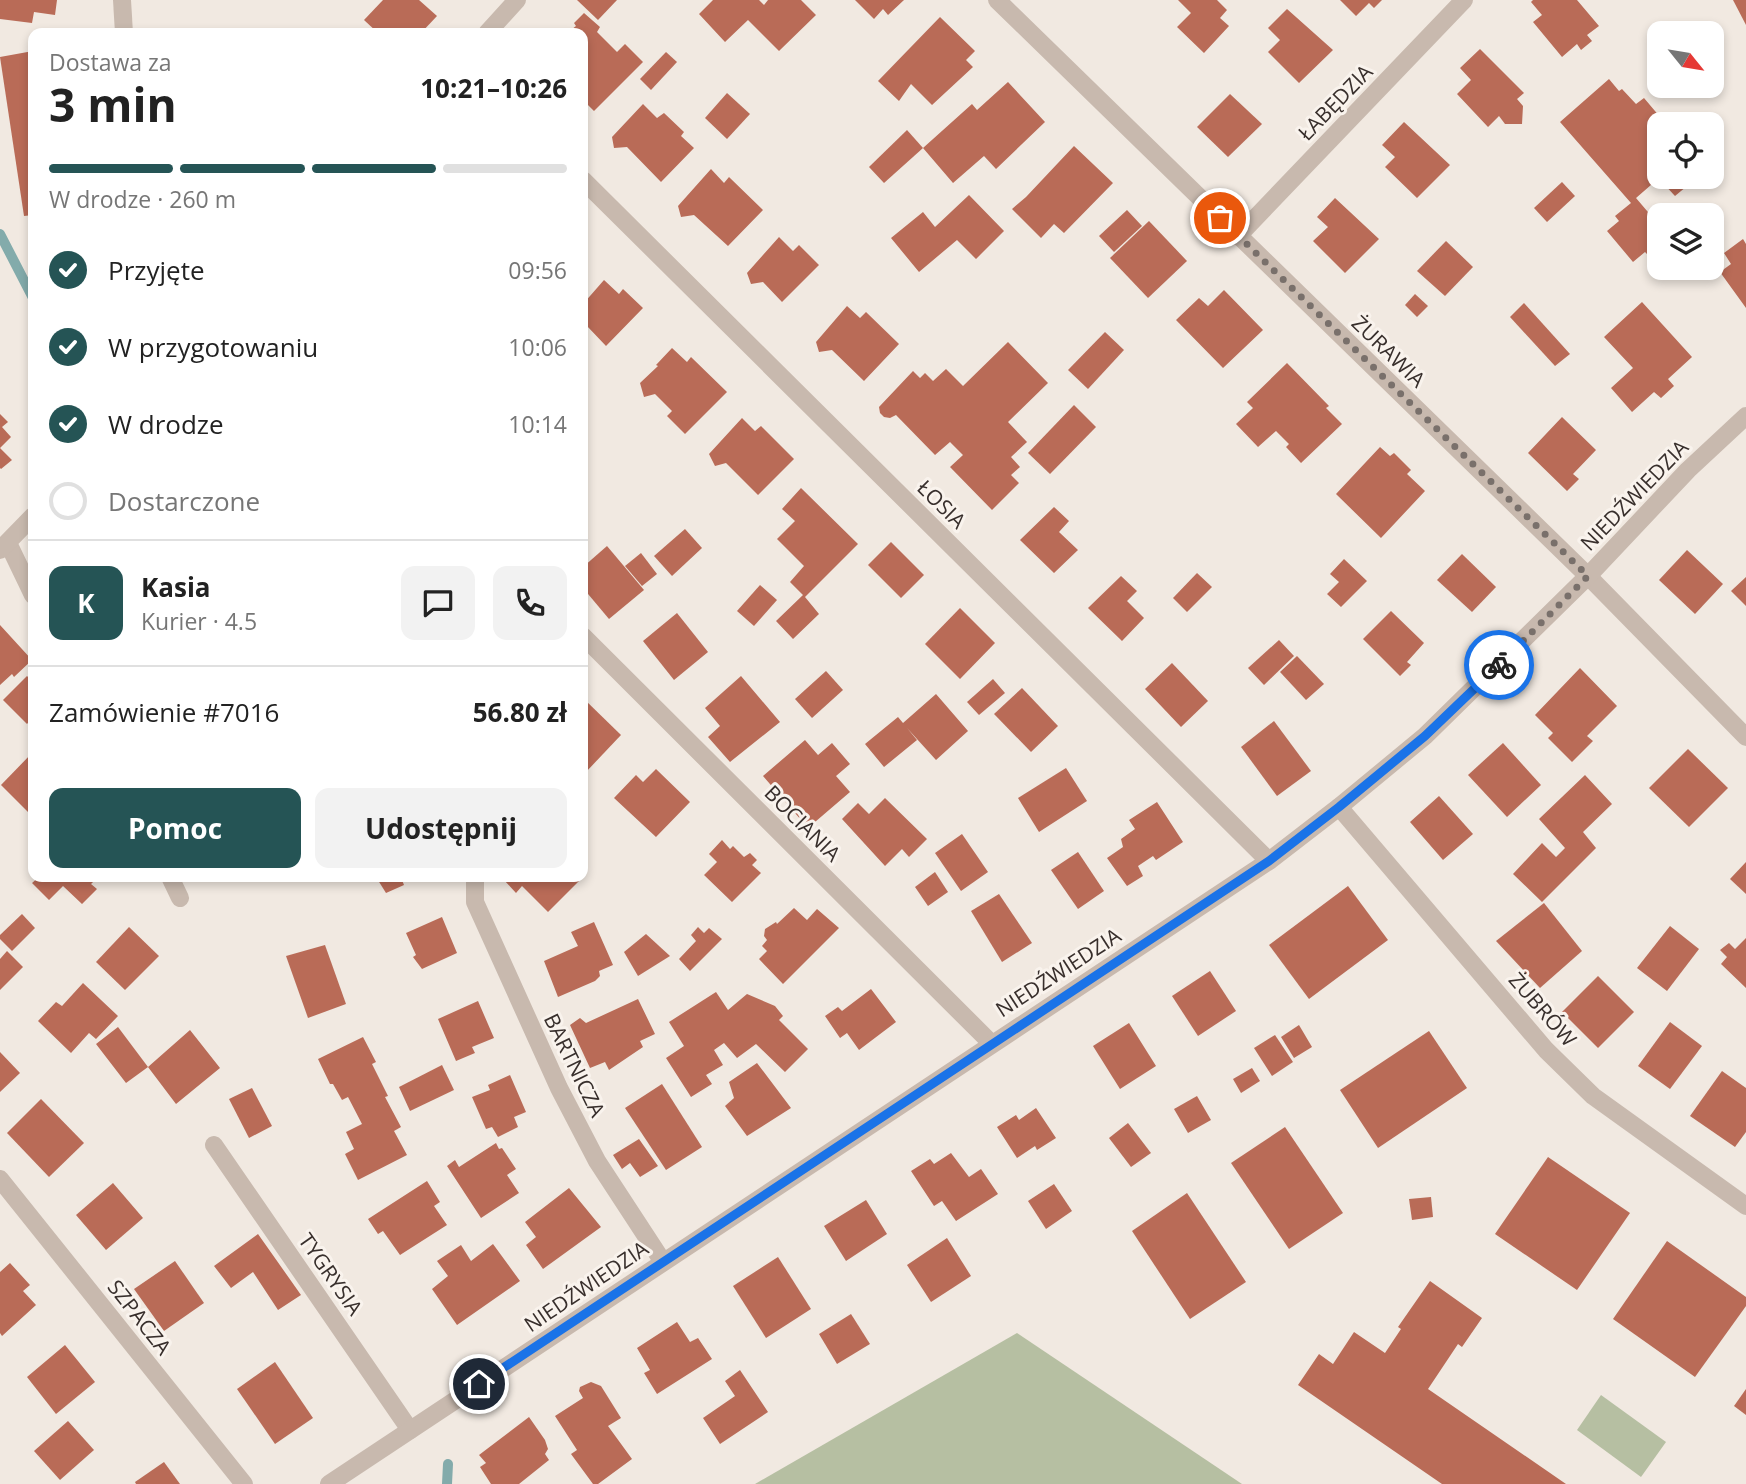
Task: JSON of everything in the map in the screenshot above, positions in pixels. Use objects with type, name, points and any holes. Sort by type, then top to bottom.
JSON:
[{"type":"street","points":[[122,0],[124,28]]},
{"type":"street","points":[[492,28],[517,0]]},
{"type":"street","name":"ŻURAWIA","points":[[997,0],[1588,576],[1746,737]]},
{"type":"street","name":"ŁABĘDZIA","points":[[1238,236],[1464,0]]},
{"type":"street","name":"ŁOSIA","points":[[588,185],[1269,861]]},
{"type":"street","name":"NIEDŹWIEDZIA","points":[[329,1484],[1269,861],[1425,736],[1588,576],[1688,470],[1746,416]]},
{"type":"street","points":[[28,521],[4,546],[28,587]]},
{"type":"street","name":"BOCIANIA","points":[[588,641],[991,1043]]},
{"type":"street","name":"ŻUBRÓW","points":[[1339,807],[1546,1049],[1593,1096],[1746,1206]]},
{"type":"street","points":[[172,882],[180,898]]},
{"type":"street","name":"BARTNICZA","points":[[475,882],[475,902],[559,1088],[597,1161],[663,1262]]},
{"type":"street","name":"TYGRYSIA","points":[[214,1145],[410,1430]]},
{"type":"street","name":"SZPACZA","points":[[0,1179],[244,1484]]},
{"type":"green space","points":[[1017,1333],[1242,1484],[755,1484]]},
{"type":"green space","points":[[1601,1395],[1666,1442],[1641,1477],[1577,1430]]},
{"type":"building","points":[[0,0],[57,0],[55,15],[34,12],[32,23],[0,19]]},
{"type":"building","points":[[383,0],[419,0],[437,16],[426,28],[373,28],[364,20]]},
{"type":"building","points":[[577,0],[617,0],[598,20]]},
{"type":"building","points":[[713,0],[759,0],[764,5],[768,0],[801,0],[816,15],[779,51],[748,20],[725,42],[699,14]]},
{"type":"building","points":[[855,0],[904,0],[888,15],[883,9],[874,19]]},
{"type":"building","points":[[1178,0],[1217,0],[1227,10],[1220,18],[1229,26],[1204,53],[1177,27],[1191,13]]},
{"type":"building","points":[[1340,0],[1382,0],[1374,8],[1369,3],[1356,16]]},
{"type":"building","points":[[1577,0],[1599,26],[1587,35],[1592,41],[1581,50],[1577,44],[1562,57],[1533,22],[1542,15],[1531,2]]},
{"type":"building","points":[[1733,0],[1746,0],[1746,25]]},
{"type":"building","points":[[1287,9],[1333,50],[1299,83],[1268,52],[1280,40],[1268,28]]},
{"type":"building","points":[[584,13],[600,27],[597,32],[617,52],[625,44],[643,62],[594,111],[588,105],[588,28],[573,28],[576,26],[574,23]]},
{"type":"building","points":[[940,17],[975,51],[966,60],[973,67],[932,105],[911,84],[899,101],[878,81]]},
{"type":"building","points":[[1480,49],[1524,93],[1517,99],[1523,106],[1522,124],[1505,124],[1499,116],[1488,127],[1457,94],[1471,80],[1460,68]]},
{"type":"building","points":[[28,52],[28,216],[24,216],[0,57]]},
{"type":"building","points":[[666,52],[677,62],[651,90],[640,79]]},
{"type":"building","points":[[1609,79],[1636,104],[1644,98],[1656,112],[1647,112],[1647,188],[1636,198],[1647,211],[1647,254],[1645,252],[1633,262],[1607,231],[1619,221],[1615,216],[1631,203],[1560,122]]},
{"type":"building","points":[[1008,82],[1045,122],[996,169],[984,156],[953,183],[923,148],[972,104],[977,110]]},
{"type":"building","points":[[727,93],[750,114],[727,139],[705,118]]},
{"type":"building","points":[[1230,94],[1262,124],[1228,157],[1197,127]]},
{"type":"building","points":[[643,104],[657,118],[664,113],[684,132],[681,136],[694,148],[661,182],[627,147],[614,148],[612,137]]},
{"type":"building","points":[[1404,122],[1450,165],[1417,198],[1385,167],[1395,157],[1382,145]]},
{"type":"building","points":[[907,130],[923,148],[884,183],[869,167]]},
{"type":"building","points":[[1074,146],[1113,183],[1064,233],[1054,224],[1041,238],[1012,209]]},
{"type":"building","points":[[711,169],[724,183],[729,177],[763,210],[728,246],[694,215],[681,217],[678,206]]},
{"type":"building","points":[[1562,182],[1575,196],[1547,222],[1534,208]]},
{"type":"building","points":[[1668,189],[1683,189],[1675,196]]},
{"type":"building","points":[[969,195],[1004,231],[976,259],[957,240],[919,272],[891,238],[923,212],[935,227]]},
{"type":"building","points":[[1335,198],[1379,239],[1345,273],[1313,241],[1328,227],[1317,217]]},
{"type":"building","points":[[1127,210],[1142,226],[1114,252],[1099,236]]},
{"type":"building","points":[[1149,221],[1187,261],[1148,298],[1110,258]]},
{"type":"building","points":[[779,237],[793,251],[799,245],[819,265],[782,302],[763,282],[751,284],[747,273]]},
{"type":"building","points":[[1743,239],[1746,244],[1746,308],[1724,278],[1724,269],[1731,264],[1724,253]]},
{"type":"building","points":[[1446,241],[1473,267],[1445,296],[1417,271]]},
{"type":"building","points":[[604,280],[619,294],[623,289],[643,308],[606,346],[588,327],[588,298]]},
{"type":"building","points":[[1224,290],[1263,330],[1223,368],[1176,320],[1199,298],[1208,306]]},
{"type":"building","points":[[1415,294],[1428,306],[1417,317],[1405,305]]},
{"type":"building","points":[[1642,302],[1692,357],[1668,379],[1674,386],[1661,398],[1654,392],[1632,412],[1611,388],[1633,368],[1604,337]]},
{"type":"building","points":[[1524,303],[1570,354],[1555,366],[1510,317]]},
{"type":"building","points":[[847,306],[860,318],[866,312],[899,344],[864,381],[832,350],[819,352],[816,342]]},
{"type":"building","points":[[1105,332],[1124,350],[1088,389],[1068,370]]},
{"type":"building","points":[[1008,342],[1048,383],[1008,422],[1027,442],[1011,457],[1020,467],[1011,475],[1019,483],[992,510],[950,467],[963,455],[950,442],[935,455],[896,415],[884,417],[879,407],[913,371],[920,378],[925,373],[933,381],[946,369],[963,386]]},
{"type":"building","points":[[672,348],[687,362],[691,357],[727,392],[685,434],[667,416],[672,411],[655,394],[644,397],[640,383]]},
{"type":"building","points":[[1287,363],[1329,406],[1326,408],[1342,424],[1301,463],[1286,447],[1289,444],[1276,431],[1258,447],[1236,424],[1253,408],[1247,402]]},
{"type":"building","points":[[1074,405],[1096,427],[1050,474],[1028,453]]},
{"type":"building","points":[[0,414],[8,422],[2,427],[11,437],[0,448]]},
{"type":"building","points":[[1562,417],[1596,450],[1573,474],[1579,479],[1567,491],[1528,453]]},
{"type":"building","points":[[742,418],[755,431],[761,426],[794,459],[758,495],[726,463],[715,466],[709,454]]},
{"type":"building","points":[[1380,447],[1390,456],[1394,453],[1411,470],[1407,474],[1425,491],[1381,538],[1336,494]]},
{"type":"building","points":[[0,448],[12,460],[1,469],[0,468]]},
{"type":"building","points":[[801,488],[858,544],[805,597],[819,614],[793,639],[776,621],[803,595],[790,582],[804,566],[777,539],[795,521],[782,509]]},
{"type":"building","points":[[1054,507],[1069,521],[1059,532],[1078,550],[1054,573],[1020,540]]},
{"type":"building","points":[[685,529],[702,548],[672,576],[654,556]]},
{"type":"building","points":[[891,542],[924,575],[901,598],[868,565]]},
{"type":"building","points":[[607,546],[644,590],[609,619],[588,594],[588,563]]},
{"type":"building","points":[[1687,550],[1723,584],[1695,614],[1659,580]]},
{"type":"building","points":[[641,553],[657,574],[642,586],[625,566]]},
{"type":"building","points":[[1462,554],[1496,587],[1472,612],[1437,580]]},
{"type":"building","points":[[1344,559],[1367,581],[1341,607],[1327,594],[1339,582],[1330,574]]},
{"type":"building","points":[[1197,573],[1212,587],[1187,612],[1173,598]]},
{"type":"building","points":[[1121,576],[1137,591],[1127,601],[1144,618],[1122,641],[1088,608]]},
{"type":"building","points":[[1746,577],[1746,606],[1731,591]]},
{"type":"building","points":[[760,585],[777,600],[754,626],[737,611]]},
{"type":"building","points":[[960,608],[995,643],[960,679],[925,644]]},
{"type":"building","points":[[1391,611],[1424,643],[1407,662],[1411,665],[1400,676],[1363,639]]},
{"type":"building","points":[[677,613],[708,652],[674,680],[643,641]]},
{"type":"building","points":[[0,625],[28,656],[28,664],[0,685]]},
{"type":"building","points":[[1279,640],[1294,656],[1264,685],[1248,668]]},
{"type":"building","points":[[1297,656],[1324,684],[1306,700],[1280,672]]},
{"type":"building","points":[[1172,663],[1208,701],[1181,727],[1145,689]]},
{"type":"building","points":[[1580,668],[1617,706],[1587,736],[1593,741],[1572,762],[1548,738],[1553,733],[1535,715]]},
{"type":"building","points":[[826,671],[843,690],[812,718],[795,699]]},
{"type":"building","points":[[27,676],[28,677],[27,724],[3,700]]},
{"type":"building","points":[[741,676],[780,722],[730,762],[708,737],[720,726],[705,708]]},
{"type":"building","points":[[993,679],[1005,693],[979,715],[967,702]]},
{"type":"building","points":[[1022,688],[1058,726],[1031,752],[994,714]]},
{"type":"building","points":[[936,694],[968,731],[936,760],[907,728],[917,740],[884,767],[865,744],[898,717],[903,723]]},
{"type":"building","points":[[588,703],[621,735],[588,770]]},
{"type":"building","points":[[1274,721],[1311,771],[1277,796],[1241,747]]},
{"type":"building","points":[[805,740],[818,755],[832,743],[850,764],[836,776],[850,792],[808,828],[763,776]]},
{"type":"building","points":[[1503,743],[1541,785],[1507,817],[1468,775]]},
{"type":"building","points":[[1688,749],[1728,788],[1689,827],[1649,788]]},
{"type":"building","points":[[28,757],[28,812],[1,785]]},
{"type":"building","points":[[1066,768],[1087,801],[1039,832],[1018,798]]},
{"type":"building","points":[[656,769],[690,802],[656,837],[614,798],[636,775],[643,782]]},
{"type":"building","points":[[1585,775],[1612,804],[1583,832],[1596,848],[1542,902],[1513,874],[1542,843],[1556,857],[1565,848],[1539,819]]},
{"type":"building","points":[[1439,796],[1473,834],[1443,860],[1410,822]]},
{"type":"building","points":[[885,798],[927,839],[909,857],[902,849],[885,866],[842,819],[858,803],[869,814]]},
{"type":"building","points":[[1157,802],[1183,842],[1156,860],[1153,856],[1138,866],[1143,876],[1127,886],[1107,858],[1123,847],[1121,839],[1135,829],[1129,820]]},
{"type":"building","points":[[962,834],[988,872],[961,891],[935,853]]},
{"type":"building","points":[[722,840],[730,849],[733,846],[744,857],[750,853],[757,860],[752,865],[761,873],[732,902],[704,875],[717,862],[709,854]]},
{"type":"building","points":[[1078,852],[1104,891],[1078,909],[1051,870]]},
{"type":"building","points":[[1746,862],[1746,894],[1730,879]]},
{"type":"building","points":[[935,872],[948,892],[928,906],[915,887]]},
{"type":"building","points":[[93,882],[91,884],[97,889],[82,904],[63,886],[49,900],[32,883]]},
{"type":"building","points":[[379,882],[403,882],[404,885],[386,893]]},
{"type":"building","points":[[506,882],[578,882],[548,912],[522,886],[516,893]]},
{"type":"building","points":[[1348,886],[1388,940],[1309,999],[1269,945]]},
{"type":"building","points":[[999,894],[1032,943],[1002,962],[971,911]]},
{"type":"building","points":[[1544,903],[1582,951],[1540,988],[1496,941]]},
{"type":"building","points":[[794,908],[807,920],[817,909],[839,928],[783,984],[759,959],[767,951],[762,946],[767,940],[764,936],[765,929],[776,922],[777,924]]},
{"type":"building","points":[[22,914],[35,928],[12,951],[0,939],[0,935]]},
{"type":"building","points":[[442,917],[457,953],[422,969],[413,957],[416,955],[406,933]]},
{"type":"building","points":[[594,922],[613,965],[599,971],[600,976],[595,981],[558,997],[544,961],[578,946],[571,932]]},
{"type":"building","points":[[1670,926],[1699,949],[1667,991],[1637,968]]},
{"type":"building","points":[[129,927],[159,956],[125,990],[96,962]]},
{"type":"building","points":[[698,927],[704,933],[709,928],[722,939],[690,971],[679,959],[696,941],[691,935]]},
{"type":"building","points":[[646,934],[670,956],[638,976],[624,952]]},
{"type":"building","points":[[1746,938],[1746,988],[1721,964],[1727,957],[1720,950],[1729,943],[1735,949]]},
{"type":"building","points":[[325,945],[346,1004],[308,1018],[286,956]]},
{"type":"building","points":[[7,951],[23,967],[0,990],[0,959]]},
{"type":"building","points":[[1210,971],[1236,1011],[1198,1036],[1172,996]]},
{"type":"building","points":[[1598,976],[1634,1012],[1598,1048],[1562,1012]]},
{"type":"building","points":[[83,983],[118,1016],[96,1039],[89,1033],[71,1053],[38,1021],[56,1002],[62,1006]]},
{"type":"building","points":[[871,989],[896,1022],[859,1050],[847,1033],[840,1038],[825,1016],[838,1007],[842,1011]]},
{"type":"building","points":[[716,992],[728,1010],[747,994],[775,1006],[783,1016],[779,1020],[808,1049],[785,1072],[756,1044],[737,1058],[724,1043],[714,1050],[723,1065],[706,1075],[712,1084],[691,1097],[666,1058],[684,1046],[669,1022]]},
{"type":"building","points":[[638,999],[655,1034],[640,1041],[643,1047],[609,1070],[605,1062],[590,1068],[570,1025],[580,1018],[586,1023]]},
{"type":"building","points":[[478,1001],[494,1038],[472,1047],[475,1053],[456,1061],[438,1019]]},
{"type":"building","points":[[1670,1022],[1702,1046],[1670,1089],[1638,1066]]},
{"type":"building","points":[[1129,1023],[1156,1066],[1120,1089],[1093,1046]]},
{"type":"building","points":[[1299,1025],[1312,1047],[1294,1058],[1281,1037]]},
{"type":"building","points":[[118,1027],[148,1067],[126,1083],[96,1044]]},
{"type":"building","points":[[190,1030],[220,1068],[176,1104],[148,1067]]},
{"type":"building","points":[[1429,1031],[1467,1088],[1378,1148],[1340,1090]]},
{"type":"building","points":[[1275,1035],[1293,1062],[1272,1076],[1254,1048]]},
{"type":"building","points":[[363,1037],[376,1062],[372,1064],[388,1096],[385,1097],[401,1127],[394,1131],[407,1155],[358,1180],[345,1154],[354,1149],[346,1132],[362,1124],[348,1097],[342,1100],[333,1084],[330,1084],[318,1059]]},
{"type":"building","points":[[0,1052],[20,1073],[0,1092]]},
{"type":"building","points":[[757,1063],[791,1108],[747,1136],[725,1106],[734,1098],[729,1082]]},
{"type":"building","points":[[442,1065],[454,1090],[410,1111],[399,1087]]},
{"type":"building","points":[[1252,1068],[1260,1081],[1241,1093],[1233,1079]]},
{"type":"building","points":[[1722,1071],[1746,1088],[1746,1132],[1735,1147],[1690,1116]]},
{"type":"building","points":[[510,1075],[526,1112],[514,1117],[518,1127],[498,1137],[492,1127],[486,1129],[472,1097],[490,1090],[488,1085]]},
{"type":"building","points":[[662,1084],[702,1147],[666,1170],[625,1108]]},
{"type":"building","points":[[252,1088],[272,1126],[249,1138],[229,1099]]},
{"type":"building","points":[[1197,1096],[1211,1120],[1188,1133],[1174,1109]]},
{"type":"building","points":[[41,1099],[84,1143],[49,1177],[7,1133]]},
{"type":"building","points":[[1036,1108],[1056,1138],[1037,1150],[1035,1146],[1017,1158],[997,1127],[1016,1115],[1019,1120]]},
{"type":"building","points":[[1128,1123],[1151,1153],[1131,1167],[1109,1138]]},
{"type":"building","points":[[1285,1127],[1343,1213],[1289,1249],[1231,1163]]},
{"type":"building","points":[[639,1139],[658,1166],[640,1177],[630,1163],[622,1169],[613,1155]]},
{"type":"building","points":[[496,1143],[516,1169],[507,1175],[519,1193],[481,1218],[447,1166],[455,1160],[459,1167]]},
{"type":"building","points":[[951,1153],[969,1177],[981,1169],[998,1194],[956,1221],[942,1201],[934,1206],[911,1171],[930,1159],[934,1164]]},
{"type":"building","points":[[1548,1157],[1630,1213],[1577,1290],[1495,1234]]},
{"type":"building","points":[[427,1181],[440,1202],[434,1206],[447,1225],[400,1255],[383,1231],[378,1234],[368,1219]]},
{"type":"building","points":[[113,1183],[143,1218],[106,1250],[76,1215]]},
{"type":"building","points":[[1054,1184],[1072,1211],[1046,1229],[1028,1201]]},
{"type":"building","points":[[569,1188],[601,1227],[543,1269],[526,1245],[536,1237],[525,1222]]},
{"type":"building","points":[[1187,1193],[1246,1282],[1190,1319],[1132,1231]]},
{"type":"building","points":[[1431,1197],[1433,1217],[1412,1220],[1409,1199]]},
{"type":"building","points":[[866,1200],[887,1234],[846,1261],[824,1226]]},
{"type":"building","points":[[258,1234],[301,1295],[278,1310],[253,1272],[231,1288],[214,1266]]},
{"type":"building","points":[[947,1238],[971,1276],[931,1302],[907,1265]]},
{"type":"building","points":[[1667,1241],[1746,1297],[1746,1306],[1695,1377],[1613,1319]]},
{"type":"building","points":[[493,1244],[520,1281],[457,1325],[432,1289],[448,1276],[437,1261],[461,1245],[471,1261]]},
{"type":"building","points":[[778,1257],[811,1309],[766,1338],[733,1286]]},
{"type":"building","points":[[175,1261],[204,1303],[164,1331],[134,1289]]},
{"type":"building","points":[[10,1263],[30,1285],[23,1291],[36,1305],[2,1336],[0,1272]]},
{"type":"building","points":[[1430,1281],[1482,1318],[1462,1347],[1458,1344],[1428,1389],[1566,1484],[1442,1484],[1298,1385],[1319,1354],[1333,1364],[1354,1332],[1385,1353],[1401,1329],[1398,1327]]},
{"type":"building","points":[[851,1314],[870,1344],[837,1364],[819,1334]]},
{"type":"building","points":[[677,1322],[690,1342],[698,1338],[712,1359],[657,1394],[644,1373],[650,1370],[637,1348]]},
{"type":"building","points":[[65,1345],[95,1382],[56,1414],[27,1377]]},
{"type":"building","points":[[275,1362],[313,1418],[275,1444],[237,1389]]},
{"type":"building","points":[[740,1370],[768,1412],[720,1444],[703,1418],[735,1396],[725,1381]]},
{"type":"building","points":[[591,1382],[601,1386],[621,1418],[608,1426],[632,1459],[598,1484],[593,1484],[571,1454],[577,1450],[555,1416],[583,1398],[580,1387]]},
{"type":"building","points":[[1746,1389],[1746,1415],[1734,1406]]},
{"type":"building","points":[[529,1417],[545,1440],[548,1449],[545,1454],[549,1460],[519,1484],[491,1484],[480,1467],[486,1463],[479,1455]]},
{"type":"building","points":[[68,1421],[94,1450],[60,1480],[34,1451]]},
{"type":"building","points":[[164,1462],[180,1484],[136,1484],[135,1482]]},
{"type":"waterway","points":[[0,234],[28,288]]},
{"type":"waterway","points":[[447,1484],[448,1464]]},
{"type":"way so far","points":[[1220,218],[1588,576],[1499,665]]},
{"type":"route","points":[[479,1384],[1269,861],[1425,736],[1499,665]]}]
